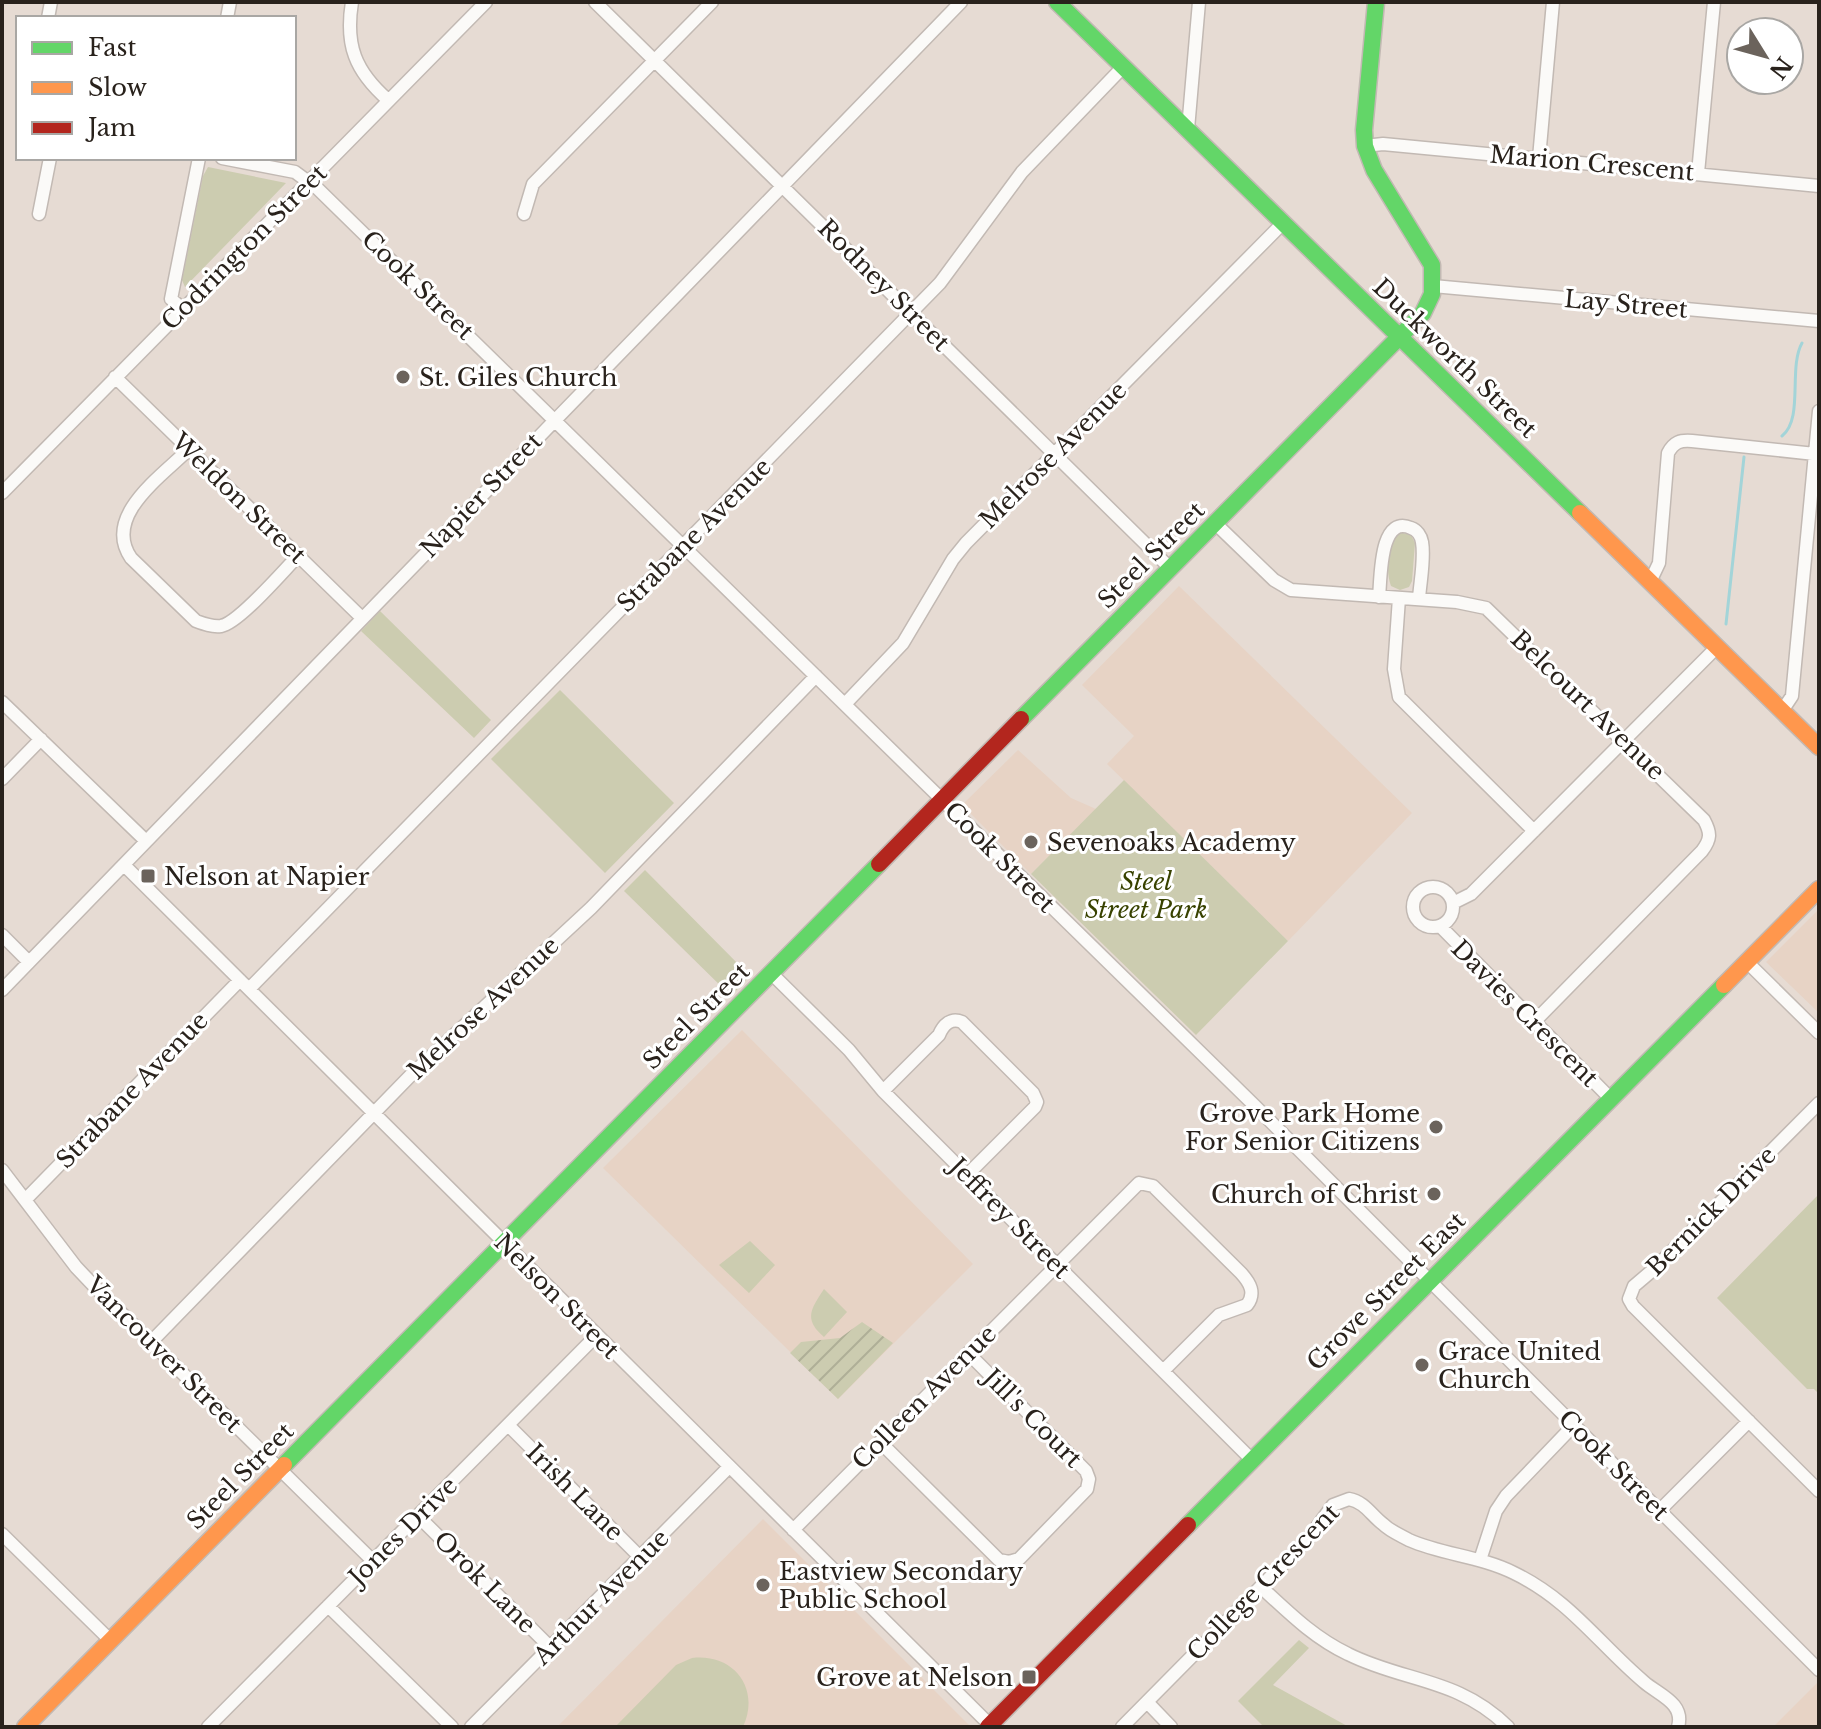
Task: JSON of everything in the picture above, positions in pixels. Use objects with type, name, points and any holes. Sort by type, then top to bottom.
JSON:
[{"type":"street","points":[[352,2],[349,33],[356,60],[366,78],[388,100]]},
{"type":"street","name":"Codrington Street","points":[[2,493],[486,2]]},
{"type":"street","name":"Rodney Street","points":[[595,2],[1171,569]]},
{"type":"street","points":[[524,214],[533,184],[712,2]]},
{"type":"street","name":"Napier Street","points":[[2,990],[961,2]]},
{"type":"street","name":"Duckworth Street","points":[[1057,2],[1819,747]]},
{"type":"street","points":[[1188,129],[1199,2]]},
{"type":"street","points":[[1376,2],[1365,146],[1374,170],[1432,265],[1433,286]]},
{"type":"street","points":[[1539,158],[1553,2]]},
{"type":"street","points":[[1698,173],[1714,2]]},
{"type":"street","name":"Strabane Avenue","points":[[25,1200],[684,546],[911,312],[959,260],[1022,172],[1123,67]]},
{"type":"street","name":"Marion Crescent","points":[[1365,146],[1383,144],[1819,186]]},
{"type":"street","points":[[39,214],[50,160]]},
{"type":"street","points":[[183,309],[171,299],[199,160]]},
{"type":"street","name":"Cook Street","points":[[232,160],[295,172],[309,181],[845,704],[1819,1670]]},
{"type":"street","name":"Melrose Avenue","points":[[845,704],[903,643],[959,551],[1283,223]]},
{"type":"street","name":"Lay Street","points":[[1433,286],[1819,321]]},
{"type":"street","name":"Steel Street","points":[[25,1727],[1400,337],[1426,308],[1433,286]]},
{"type":"street","name":"Weldon Street","points":[[115,377],[362,618]]},
{"type":"street","points":[[1782,711],[1792,696],[1819,411]]},
{"type":"street","points":[[1650,582],[1659,563],[1668,453],[1672,446],[1680,440],[1815,454]]},
{"type":"street","points":[[189,449],[149,489],[123,524],[121,536],[131,558],[196,621],[209,626],[223,626],[244,611],[298,556]]},
{"type":"street","name":"Belcourt Avenue","points":[[1216,524],[1274,580],[1291,590],[1457,602],[1486,608],[1704,820],[1710,837],[1702,851],[1534,1022]]},
{"type":"street","points":[[1379,597],[1386,538],[1393,529],[1401,526],[1412,528],[1419,534],[1422,543],[1419,599]]},
{"type":"street","points":[[1399,598],[1394,669],[1399,697],[1534,831]]},
{"type":"street","name":"Davies Crescent","points":[[1453,903],[1471,894],[1717,647]]},
{"type":"street","name":"Melrose Avenue","points":[[151,1342],[374,1112],[591,908],[816,676]]},
{"type":"street","points":[[2,702],[146,841]]},
{"type":"street","points":[[2,779],[41,739]]},
{"type":"street","name":"Nelson Street","points":[[124,865],[990,1726]]},
{"type":"street","name":"Davies Crescent","points":[[1433,886],[1446,891],[1453,903],[1449,919],[1440,926],[1420,923],[1413,911],[1416,897],[1433,886]]},
{"type":"street","name":"Grove Street East","points":[[990,1726],[1819,889]]},
{"type":"street","name":"Davies Crescent","points":[[1440,926],[1611,1099]]},
{"type":"street","points":[[2,935],[29,962]]},
{"type":"street","points":[[1747,962],[1819,1033]]},
{"type":"street","name":"Jeffrey Street","points":[[771,973],[849,1050],[883,1091],[1252,1460]]},
{"type":"street","points":[[883,1091],[939,1035],[944,1025],[962,1022],[1033,1093],[1037,1102],[968,1174]]},
{"type":"street","name":"Bernick Drive","points":[[1819,1103],[1630,1292],[1629,1299],[1819,1491]]},
{"type":"street","name":"Vancouver Street","points":[[2,1170],[76,1267],[373,1561]]},
{"type":"street","name":"Colleen Avenue","points":[[793,1530],[1133,1187],[1146,1183],[1158,1191],[1252,1287],[1252,1296],[1247,1305],[1219,1315],[1163,1371]]},
{"type":"street","name":"Jones Drive","points":[[208,1727],[597,1335]]},
{"type":"street","name":"Jill's Court","points":[[880,1442],[999,1560],[1009,1562],[1019,1559],[1087,1489],[1089,1479],[1086,1471],[968,1353]]},
{"type":"street","points":[[1659,1511],[1749,1421]]},
{"type":"street","name":"Irish Lane","points":[[508,1425],[641,1558]]},
{"type":"street","points":[[1480,1560],[1493,1519],[1506,1496],[1574,1425]]},
{"type":"street","name":"Arthur Avenue","points":[[471,1727],[729,1467]]},
{"type":"street","name":"College Crescent","points":[[1122,1727],[1308,1539],[1333,1505],[1349,1499],[1362,1504],[1382,1524],[1411,1540],[1511,1571],[1558,1598],[1645,1683],[1675,1706],[1680,1719],[1678,1727]]},
{"type":"street","name":"Orok Lane","points":[[418,1516],[551,1648]]},
{"type":"street","points":[[2,1534],[111,1641]]},
{"type":"street","points":[[1261,1587],[1305,1627],[1333,1646],[1366,1662],[1438,1683],[1476,1702],[1503,1725]]},
{"type":"street","points":[[328,1606],[452,1727]]},
{"type":"street","points":[[1147,1702],[1171,1727]]},
{"type":"shaded area","points":[[1179,586],[1412,813],[1288,941],[1107,764],[1134,736],[1082,685]]},
{"type":"shaded area","name":"Sevenoaks Academy","points":[[1018,750],[1071,798],[1096,809],[1031,874],[962,805]]},
{"type":"shaded area","points":[[1819,909],[1819,1013],[1766,962]]},
{"type":"shaded area","points":[[742,1030],[973,1264],[838,1399],[603,1168]]},
{"type":"shaded area","name":"Eastview Secondary Public School","points":[[763,1519],[970,1726],[557,1727]]},
{"type":"shaded area","points":[[1819,1681],[1819,1727],[1773,1727]]},
{"type":"green space","points":[[208,167],[286,183],[185,287],[182,280],[203,176]]},
{"type":"green space","points":[[1399,532],[1411,535],[1415,543],[1412,581],[1409,587],[1400,590],[1391,586],[1388,565],[1392,543]]},
{"type":"green space","points":[[380,611],[491,720],[474,738],[361,631]]},
{"type":"green space","points":[[560,690],[674,803],[605,873],[491,759]]},
{"type":"green space","name":"Steel Street Park","points":[[1124,780],[1288,941],[1196,1035],[1031,874]]},
{"type":"green space","points":[[645,870],[750,976],[731,996],[624,891]]},
{"type":"green space","points":[[1819,1194],[1819,1394],[1814,1389],[1807,1389],[1717,1298]]},
{"type":"green space","points":[[750,1241],[775,1265],[749,1293],[719,1265]]},
{"type":"green space","points":[[824,1289],[847,1312],[824,1337],[813,1325],[811,1314]]},
{"type":"green space","points":[[862,1322],[893,1343],[838,1399],[790,1353],[801,1342],[840,1338]]},
{"type":"green space","points":[[1299,1640],[1309,1648],[1273,1685],[1349,1727],[1264,1727],[1238,1701]]},
{"type":"green space","points":[[692,1658],[720,1661],[740,1676],[748,1699],[748,1713],[743,1727],[615,1727],[676,1665]]},
{"type":"waterway","points":[[1782,436],[1792,418],[1796,366],[1802,343]]},
{"type":"waterway","points":[[1726,624],[1744,457]]},
{"type":"traffic: fast","points":[[1057,2],[1580,513]]},
{"type":"traffic: fast","points":[[1021,719],[1423,313],[1432,294],[1432,265],[1374,170],[1365,146],[1376,2]]},
{"type":"traffic: fast","points":[[284,1465],[879,864]]},
{"type":"traffic: fast","points":[[1188,1525],[1724,985]]},
{"type":"traffic: slow","points":[[1580,513],[1819,747]]},
{"type":"traffic: slow","points":[[1724,985],[1819,889]]},
{"type":"traffic: slow","points":[[25,1727],[284,1465]]},
{"type":"traffic: jam","points":[[879,864],[1021,719]]},
{"type":"traffic: jam","points":[[988,1727],[1188,1525]]},
{"type":"place","name":"St. Giles Church","points":[[403,377]]},
{"type":"place","name":"Sevenoaks Academy","points":[[1031,842]]},
{"type":"place","name":"Nelson at Napier","points":[[148,876]]},
{"type":"place","name":"Grove Park Home For Senior Citizens","points":[[1436,1127]]},
{"type":"place","name":"Church of Christ","points":[[1434,1194]]},
{"type":"place","name":"Grace United Church","points":[[1422,1365]]},
{"type":"place","name":"Eastview Secondary Public School","points":[[763,1585]]},
{"type":"place","name":"Grove at Nelson","points":[[1029,1677]]}]
